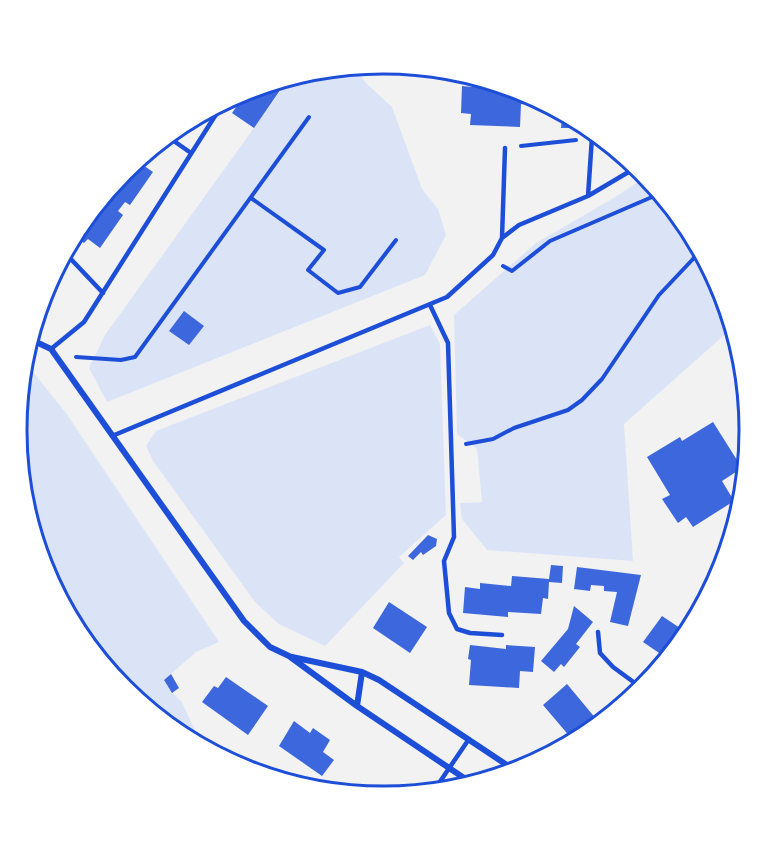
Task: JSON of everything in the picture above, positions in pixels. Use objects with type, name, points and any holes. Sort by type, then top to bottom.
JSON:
[{"type":"street","points":[[38,343],[51,349],[244,621],[270,647],[289,656],[357,706],[463,777]]},
{"type":"street","points":[[289,656],[362,672],[379,680],[506,765]]},
{"type":"street","points":[[357,706],[362,672]]},
{"type":"lane","points":[[51,349],[84,322],[215,116]]},
{"type":"lane","points":[[174,141],[191,153]]},
{"type":"lane","points":[[588,196],[592,141]]},
{"type":"lane","points":[[112,436],[447,297],[494,255],[502,238],[505,148]]},
{"type":"lane","points":[[502,238],[519,225],[588,196],[629,172]]},
{"type":"lane","points":[[71,259],[103,292]]},
{"type":"lane","points":[[430,305],[448,344],[454,537],[444,561],[449,613],[457,629],[470,633],[502,636]]},
{"type":"lane","points":[[598,632],[600,653],[613,667],[635,683]]},
{"type":"lane","points":[[440,782],[470,740]]},
{"type":"path","points":[[85,357],[122,360],[135,357],[309,117]]},
{"type":"path","points":[[505,148],[587,138]]},
{"type":"path","points":[[490,259],[512,271],[550,242],[653,197]]},
{"type":"path","points":[[251,198],[324,250],[308,270],[338,293],[360,287],[396,240]]},
{"type":"path","points":[[451,446],[493,439],[514,428],[568,410],[582,400],[602,379],[659,295],[694,256]]},
{"type":"shaded area","points":[[359,74],[392,107],[422,189],[438,209],[446,235],[425,275],[107,402],[89,368],[105,335],[282,88],[314,80]]},
{"type":"shaded area","points":[[639,181],[652,195],[680,232],[703,272],[726,333],[624,424],[633,561],[487,550],[462,519],[460,503],[482,502],[477,449],[457,434],[454,315],[536,243]]},
{"type":"shaded area","points":[[430,325],[440,344],[446,515],[399,557],[404,563],[325,646],[279,624],[255,602],[153,461],[146,446],[156,431]]},
{"type":"shaded area","points":[[32,371],[66,413],[219,642],[196,652],[164,680],[182,702],[196,733],[148,698],[115,665],[87,628],[54,566],[39,522],[30,477],[27,430]]},
{"type":"building","points":[[472,85],[498,92],[528,105],[521,104],[520,127],[470,125],[471,114],[461,113],[462,86],[472,87]]},
{"type":"building","points":[[281,89],[254,128],[232,113],[238,105]]},
{"type":"building","points":[[562,121],[573,128],[561,128]]},
{"type":"building","points":[[144,166],[153,172],[130,205],[125,202],[118,211],[123,215],[100,248],[88,239],[84,243],[81,241],[87,232],[131,178]]},
{"type":"building","points":[[184,311],[204,326],[189,345],[169,331]]},
{"type":"building","points":[[713,422],[738,462],[738,471],[722,481],[733,502],[693,527],[686,517],[678,523],[662,499],[670,495],[647,457],[680,437],[682,441]]},
{"type":"building","points":[[428,535],[437,539],[436,546],[423,555],[421,552],[413,560],[408,556]]},
{"type":"building","points":[[551,565],[563,566],[562,583],[549,582],[548,599],[543,598],[541,614],[508,612],[508,617],[463,613],[465,587],[480,589],[480,583],[511,586],[512,576],[549,579]]},
{"type":"building","points":[[577,567],[641,575],[628,626],[610,622],[617,592],[604,591],[604,586],[591,585],[590,591],[574,589]]},
{"type":"building","points":[[389,602],[427,627],[410,653],[373,628]]},
{"type":"building","points":[[574,606],[593,622],[576,644],[580,647],[564,667],[561,664],[554,672],[541,661],[568,629]]},
{"type":"building","points":[[662,616],[680,628],[661,654],[643,642]]},
{"type":"building","points":[[470,645],[506,649],[506,645],[535,647],[533,672],[520,671],[519,688],[469,685]]},
{"type":"building","points":[[171,674],[179,688],[172,693],[164,680]]},
{"type":"building","points":[[226,677],[268,706],[248,735],[202,702],[214,686],[218,688]]},
{"type":"building","points":[[567,684],[595,717],[568,735],[543,705]]},
{"type":"building","points":[[294,721],[310,733],[313,728],[330,740],[323,752],[334,760],[322,776],[279,746]]}]
